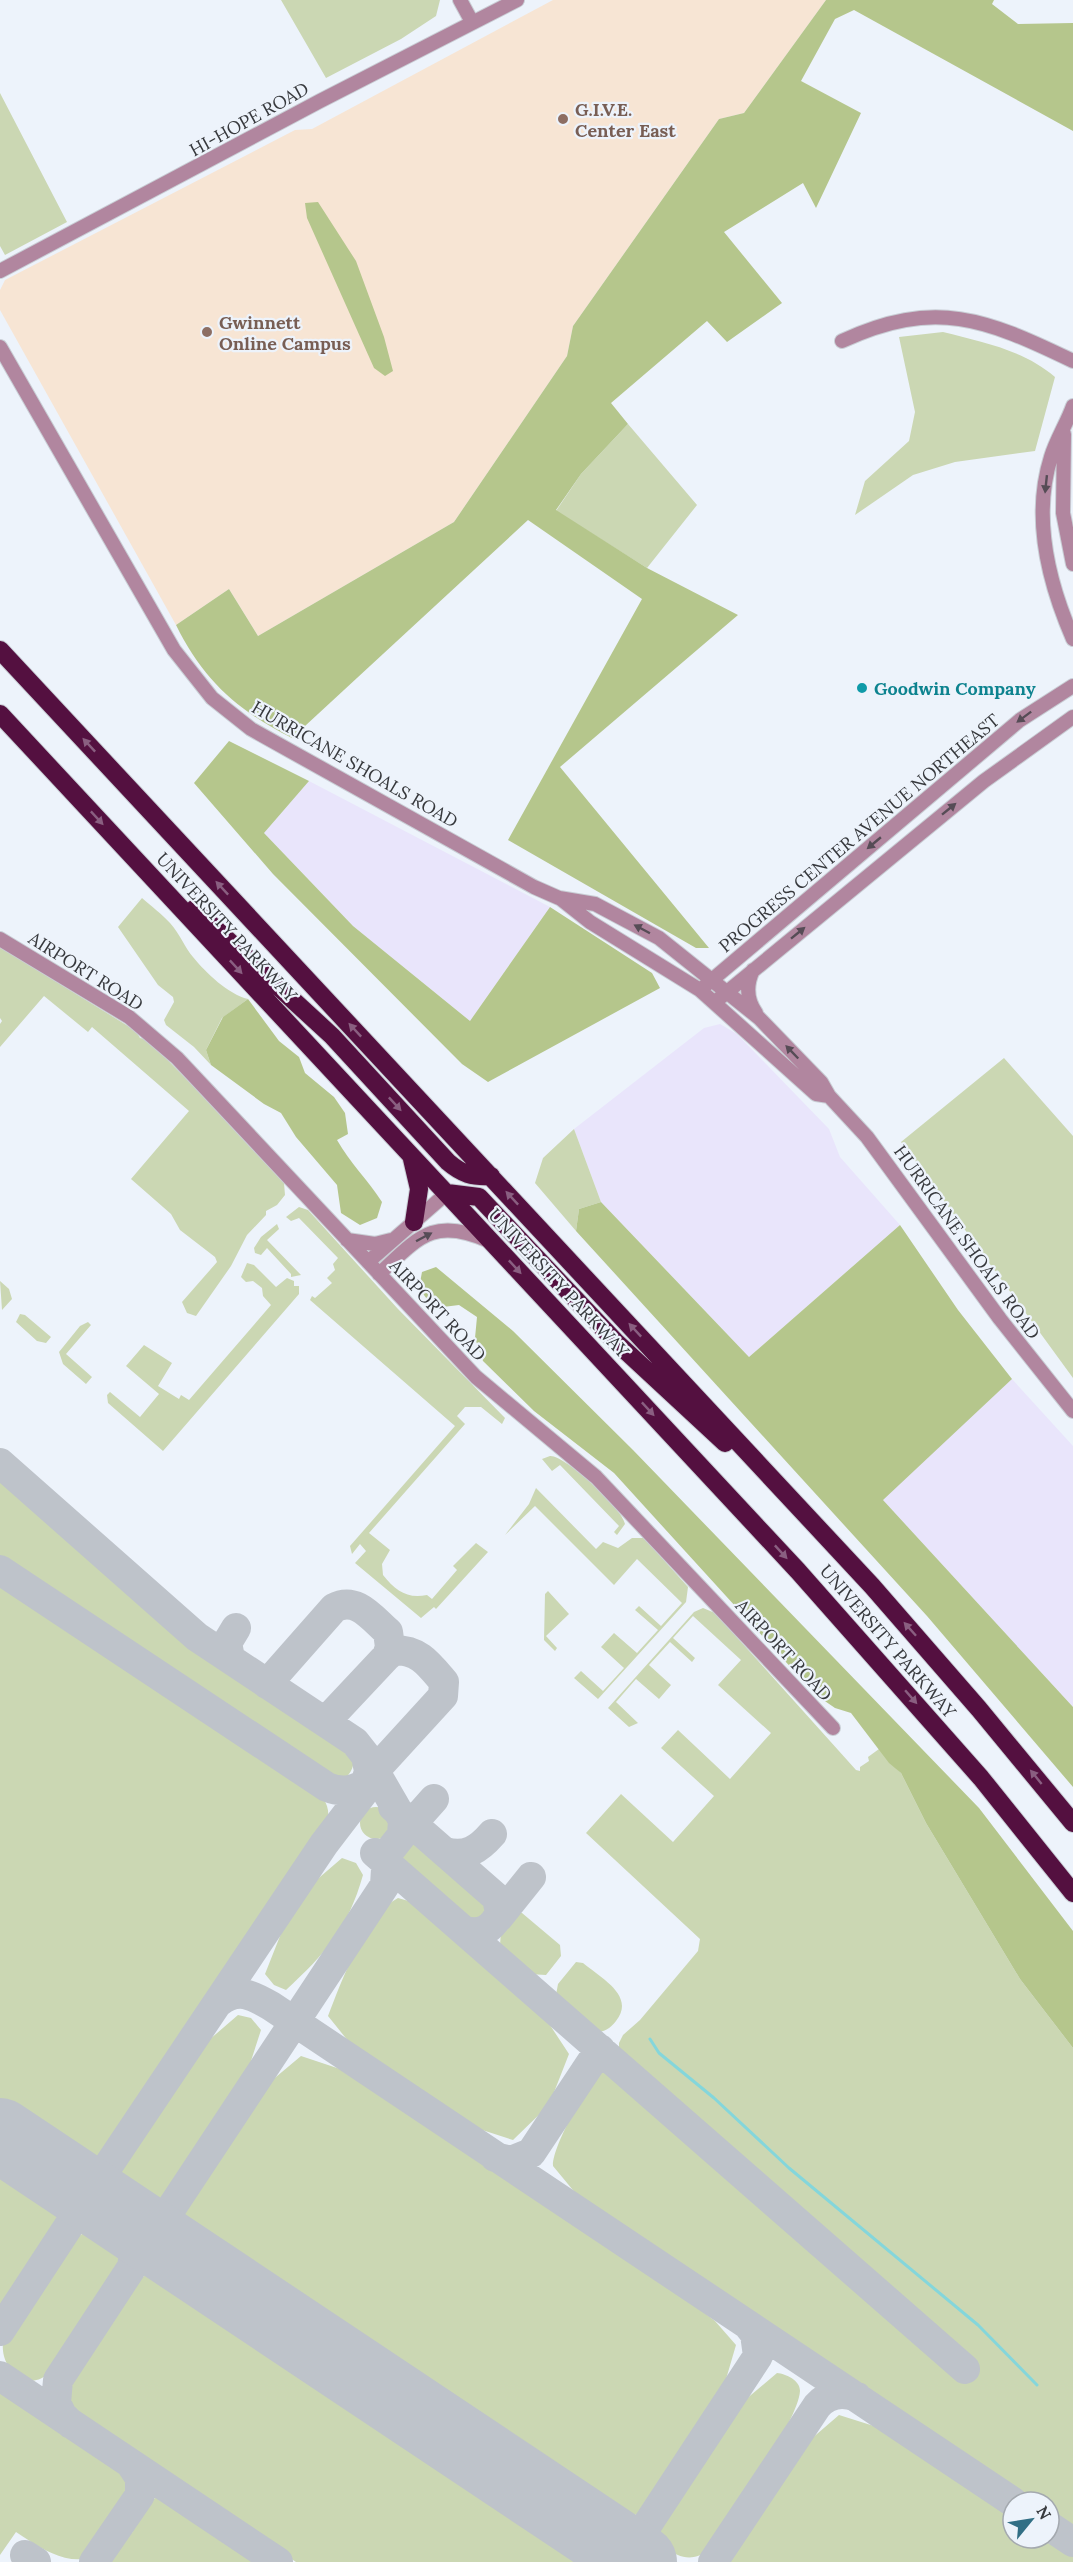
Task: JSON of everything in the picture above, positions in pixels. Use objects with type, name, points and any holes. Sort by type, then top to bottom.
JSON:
[{"type":"highway","name":"UNIVERSITY PARKWAY","points":[[0,650],[789,1496],[926,1647],[1073,1823]]},
{"type":"highway","name":"UNIVERSITY PARKWAY","points":[[0,714],[447,1193],[890,1673],[981,1778],[1073,1893]]},
{"type":"highway","points":[[153,879],[224,934],[302,1007],[461,1173],[476,1177],[491,1176]]},
{"type":"highway","points":[[408,1152],[419,1189],[414,1222]]},
{"type":"highway","points":[[447,1193],[478,1197],[615,1341],[749,1466],[789,1496]]},
{"type":"street","points":[[460,0],[472,22]]},
{"type":"street","name":"HI-HOPE ROAD","points":[[0,271],[517,0]]},
{"type":"street","points":[[842,341],[873,327],[940,315],[980,321],[1019,335],[1073,361]]},
{"type":"street","name":"HURRICANE SHOALS ROAD","points":[[0,347],[174,650],[212,698],[251,729],[534,887],[559,898],[590,922],[706,986],[725,992],[759,1018],[821,1082],[829,1096],[867,1137],[1000,1319],[1073,1411]]},
{"type":"street","points":[[1073,406],[1051,455],[1044,505],[1046,553],[1060,609],[1073,639]]},
{"type":"street","points":[[1064,429],[1063,513],[1073,564]]},
{"type":"street","name":"PROGRESS CENTER AVENUE NORTHEAST","points":[[706,986],[1020,720],[1073,686]]},
{"type":"street","name":"PROGRESS CENTER AVENUE NORTHEAST","points":[[715,1002],[984,781],[1073,717]]},
{"type":"street","name":"HURRICANE SHOALS ROAD","points":[[559,898],[596,904],[659,938],[691,964],[715,1002],[816,1094],[829,1096]]},
{"type":"street","name":"AIRPORT ROAD","points":[[0,939],[129,1017],[157,1039],[198,1079],[476,1377],[609,1489],[833,1728]]},
{"type":"street","points":[[691,964],[715,967],[737,960]]},
{"type":"street","points":[[753,970],[748,984],[748,1002],[759,1018]]},
{"type":"street","points":[[368,1262],[447,1193]]},
{"type":"street","points":[[379,1275],[427,1234],[445,1231],[466,1232],[494,1244]]},
{"type":"street","points":[[347,1240],[375,1244],[393,1240]]},
{"type":"shaded area","points":[[553,0],[826,0],[744,113],[719,119],[573,326],[567,356],[454,522],[258,636],[229,589],[176,625],[0,310],[0,290],[5,280],[295,130],[312,129]]},
{"type":"shaded area","points":[[309,781],[550,907],[470,1021],[353,926],[264,833]]},
{"type":"shaded area","points":[[720,1024],[737,1034],[829,1129],[840,1157],[900,1225],[749,1357],[601,1202],[574,1129],[704,1028]]},
{"type":"shaded area","points":[[1012,1379],[1073,1446],[1073,1707],[882,1499]]},
{"type":"green space","points":[[281,0],[440,0],[436,16],[401,39],[326,78]]},
{"type":"green space","points":[[826,0],[994,0],[992,4],[1018,24],[1073,23],[1073,131],[854,10],[835,19],[801,81],[861,113],[816,208],[803,183],[724,232],[782,303],[727,342],[707,321],[611,403],[628,424],[581,474],[556,510],[647,568],[738,615],[560,767],[709,948],[696,948],[508,840],[642,599],[528,520],[292,738],[255,717],[224,692],[198,662],[176,625],[229,589],[258,636],[454,522],[567,356],[573,326],[719,119],[744,113]]},
{"type":"green space","points":[[0,93],[67,222],[5,255],[0,246]]},
{"type":"green space","points":[[318,202],[356,261],[384,337],[393,371],[385,376],[374,368],[307,218],[305,203]]},
{"type":"green space","points":[[943,332],[1016,354],[1030,360],[1055,377],[1035,451],[955,462],[913,475],[855,515],[865,481],[909,441],[915,412],[899,337]]},
{"type":"green space","points":[[628,424],[697,505],[647,568],[556,511],[581,474]]},
{"type":"green space","points":[[229,741],[309,781],[264,833],[353,926],[470,1021],[550,907],[652,973],[660,988],[488,1082],[462,1064],[273,874],[194,783]]},
{"type":"green space","points":[[142,898],[170,923],[190,953],[211,976],[233,993],[248,999],[222,1018],[206,1050],[211,1065],[194,1047],[166,1025],[164,1020],[174,1002],[173,997],[158,985],[118,927]]},
{"type":"green space","points":[[0,947],[136,1031],[140,1038],[153,1046],[201,1094],[284,1183],[285,1195],[277,1205],[266,1211],[266,1215],[247,1235],[231,1266],[196,1316],[187,1313],[182,1302],[217,1262],[215,1257],[180,1230],[171,1214],[131,1179],[189,1111],[92,1027],[88,1032],[44,996],[0,1047],[2,1021],[0,1018]]},
{"type":"green space","points":[[248,999],[279,1041],[299,1057],[305,1073],[334,1097],[345,1113],[348,1134],[337,1140],[382,1202],[377,1218],[360,1225],[341,1213],[337,1185],[296,1137],[281,1113],[264,1104],[211,1065],[206,1050],[223,1017]]},
{"type":"green space","points":[[1004,1058],[1073,1136],[1073,1378],[901,1142]]},
{"type":"green space","points":[[574,1129],[601,1202],[579,1209],[576,1231],[535,1183],[543,1158]]},
{"type":"green space","points":[[601,1202],[749,1357],[900,1225],[958,1310],[1012,1379],[883,1500],[1073,1707],[1073,1787],[927,1616],[576,1231],[579,1209]]},
{"type":"green space","points":[[299,1207],[308,1210],[398,1309],[505,1418],[502,1424],[481,1407],[465,1407],[457,1416],[465,1424],[369,1533],[390,1550],[382,1564],[383,1575],[388,1581],[408,1595],[427,1595],[432,1599],[457,1570],[453,1566],[476,1543],[488,1552],[436,1609],[434,1607],[421,1618],[355,1563],[366,1551],[360,1544],[352,1554],[350,1546],[455,1426],[310,1300],[312,1296],[315,1298],[332,1283],[327,1278],[335,1270],[333,1264],[338,1258],[299,1218],[291,1221],[286,1217]]},
{"type":"green space","points":[[277,1224],[279,1229],[267,1240],[301,1275],[291,1277],[291,1274],[267,1248],[261,1255],[255,1253],[254,1248],[261,1237]]},
{"type":"green space","points":[[247,1263],[254,1265],[276,1287],[287,1278],[294,1281],[294,1286],[299,1286],[299,1294],[163,1451],[108,1403],[107,1395],[110,1392],[140,1417],[159,1394],[126,1366],[144,1345],[172,1363],[158,1386],[179,1399],[181,1395],[189,1400],[271,1305],[263,1296],[262,1288],[253,1281],[246,1282],[241,1277]]},
{"type":"green space","points":[[436,1267],[513,1331],[633,1450],[979,1808],[1073,1931],[1073,2048],[1020,1979],[926,1823],[901,1773],[889,1763],[851,1713],[835,1708],[816,1695],[614,1473],[534,1411],[483,1361],[475,1338],[477,1317],[459,1305],[443,1307],[429,1302],[419,1288],[422,1272]]},
{"type":"green space","points":[[0,1281],[9,1289],[12,1299],[2,1310]]},
{"type":"green space","points":[[20,1314],[25,1315],[51,1337],[46,1343],[37,1341],[16,1322]]},
{"type":"green space","points":[[88,1322],[91,1325],[66,1354],[92,1377],[86,1384],[63,1364],[59,1352],[80,1326]]},
{"type":"green space","points":[[550,1456],[568,1464],[580,1473],[615,1507],[625,1524],[617,1535],[614,1532],[619,1526],[560,1465],[552,1471],[542,1459]]},
{"type":"green space","points":[[0,1473],[206,1654],[347,1749],[353,1764],[346,1778],[334,1779],[316,1769],[0,1558]]},
{"type":"green space","points":[[536,1488],[596,1549],[603,1542],[618,1548],[632,1538],[644,1538],[688,1587],[686,1602],[598,1699],[574,1678],[581,1671],[603,1691],[624,1668],[601,1647],[614,1633],[637,1653],[658,1630],[635,1610],[639,1606],[661,1626],[682,1603],[637,1559],[614,1585],[535,1506],[505,1535],[529,1504]]},
{"type":"green space","points":[[0,1580],[310,1787],[322,1797],[328,1809],[328,1820],[108,2148],[98,2157],[80,2159],[0,2105]]},
{"type":"green space","points":[[548,1591],[569,1614],[546,1636],[557,1648],[555,1651],[544,1640],[545,1594]]},
{"type":"green space","points":[[703,1608],[715,1613],[856,1770],[860,1771],[860,1767],[869,1761],[868,1757],[879,1749],[901,1773],[926,1823],[1020,1979],[1073,2048],[1073,2529],[1061,2521],[1061,2490],[1014,2490],[608,2219],[577,2195],[553,2166],[554,2157],[565,2129],[590,2084],[604,2065],[956,2375],[961,2376],[972,2364],[619,2052],[619,2043],[623,2035],[640,2020],[698,1951],[700,1939],[586,1833],[621,1794],[673,1842],[714,1796],[661,1748],[678,1730],[730,1779],[771,1733],[718,1685],[741,1660],[693,1616],[673,1638],[695,1658],[692,1662],[670,1642],[649,1665],[671,1685],[659,1699],[636,1679],[616,1702],[638,1723],[629,1727],[608,1708],[694,1612]]},
{"type":"green space","points":[[376,1807],[387,1812],[392,1823],[387,1834],[376,1839],[365,1834],[360,1823],[365,1812]]},
{"type":"green space","points":[[407,1843],[419,1843],[489,1904],[488,1918],[477,1924],[468,1921],[405,1865],[401,1851]]},
{"type":"green space","points":[[342,1858],[356,1863],[363,1875],[343,1925],[313,1964],[286,1990],[274,1985],[265,1974],[284,1926],[313,1883]]},
{"type":"green space","points":[[398,1898],[419,1904],[540,2010],[569,2054],[549,2105],[513,2140],[473,2127],[427,2099],[353,2047],[328,2016],[355,1951],[365,1934],[386,1907]]},
{"type":"green space","points":[[518,1913],[522,1913],[560,1945],[561,1956],[546,1975],[529,1974],[500,1945],[501,1932]]},
{"type":"green space","points":[[576,1962],[583,1963],[607,1981],[614,1988],[622,2003],[621,2012],[616,2021],[604,2031],[595,2032],[556,1995],[558,1984]]},
{"type":"green space","points":[[238,2015],[251,2018],[261,2030],[249,2067],[168,2194],[156,2200],[145,2200],[134,2195],[123,2187],[121,2167],[172,2088],[209,2040]]},
{"type":"green space","points":[[301,2056],[340,2069],[398,2104],[659,2278],[715,2321],[736,2345],[724,2386],[639,2514],[619,2518],[189,2231],[184,2216],[186,2202],[270,2082]]},
{"type":"green space","points":[[0,2166],[52,2201],[57,2214],[56,2230],[0,2313]]},
{"type":"green space","points":[[85,2232],[100,2234],[112,2241],[119,2252],[120,2267],[50,2372],[33,2381],[25,2380],[11,2370],[6,2362],[3,2343],[73,2240]]},
{"type":"green space","points":[[149,2273],[163,2274],[592,2562],[296,2562],[76,2415],[65,2401],[66,2384],[135,2282]]},
{"type":"green space","points":[[777,2373],[795,2381],[800,2391],[787,2425],[760,2471],[708,2550],[697,2556],[686,2557],[665,2548],[659,2524],[745,2400]]},
{"type":"green space","points":[[0,2389],[125,2473],[132,2481],[130,2494],[84,2559],[57,2555],[16,2532],[0,2555]]},
{"type":"green space","points":[[839,2415],[877,2427],[1001,2508],[1001,2550],[1061,2550],[1061,2548],[1073,2556],[1073,2562],[725,2562],[810,2440]]},
{"type":"green space","points":[[157,2497],[167,2501],[257,2562],[108,2562],[128,2533],[133,2532],[129,2529],[147,2503]]},
{"type":"waterway","points":[[650,2039],[659,2053],[714,2098],[789,2168],[978,2325],[1037,2385]]},
{"type":"taxiway","points":[[0,1463],[197,1637],[355,1742],[366,1756],[369,1771],[363,1793],[324,1844],[108,2166],[96,2174],[84,2177],[56,2173]]},
{"type":"taxiway","points":[[0,1570],[327,1787],[350,1790],[371,1780]]},
{"type":"taxiway","points":[[267,1684],[334,1608],[349,1605],[363,1610],[388,1632],[390,1647],[387,1656],[325,1722]]},
{"type":"taxiway","points":[[230,1658],[227,1643],[236,1628]]},
{"type":"taxiway","points":[[366,1788],[379,1766],[443,1696],[444,1682],[417,1655],[394,1650],[387,1656]]},
{"type":"taxiway","points":[[187,2260],[170,2236],[168,2222],[172,2207],[385,1885],[387,1854],[402,1835],[403,1820],[366,1756]]},
{"type":"taxiway","points":[[402,1835],[434,1799]]},
{"type":"taxiway","points":[[393,1807],[497,1898],[500,1913],[494,1923],[486,1930],[465,1931]]},
{"type":"taxiway","points":[[445,1852],[459,1854],[472,1851],[492,1834]]},
{"type":"taxiway","points":[[375,1853],[965,2369]]},
{"type":"taxiway","points":[[499,1917],[531,1877]]},
{"type":"taxiway","points":[[219,2002],[232,1995],[245,1994],[271,2006],[1001,2494]]},
{"type":"taxiway","points":[[495,2157],[511,2161],[531,2153],[600,2049]]},
{"type":"taxiway","points":[[0,2331],[70,2224],[82,2215],[101,2213],[122,2216],[136,2239],[132,2267]]},
{"type":"taxiway","points":[[71,2424],[62,2415],[56,2403],[58,2380],[132,2267],[145,2257],[158,2254],[172,2255],[187,2260]]},
{"type":"taxiway","points":[[650,2562],[643,2544],[647,2525],[758,2356],[755,2334],[748,2325]]},
{"type":"taxiway","points":[[0,2376],[278,2562]]},
{"type":"taxiway","points":[[713,2562],[817,2406],[826,2398],[836,2394],[857,2397]]},
{"type":"taxiway","points":[[94,2562],[140,2495],[140,2478],[130,2463]]},
{"type":"taxiway","points":[[592,2530],[621,2536],[634,2533],[647,2525]]},
{"type":"taxiway","points":[[1061,2534],[1073,2542]]},
{"type":"taxiway","points":[[25,2555],[36,2562]]},
{"type":"runway","points":[[0,2135],[640,2562]]},
{"type":"place","name":"G.I.V.E. Center East","points":[[563,119]]},
{"type":"place","name":"Gwinnett Online Campus","points":[[207,332]]},
{"type":"place","name":"Goodwin Company","points":[[862,688]]}]
